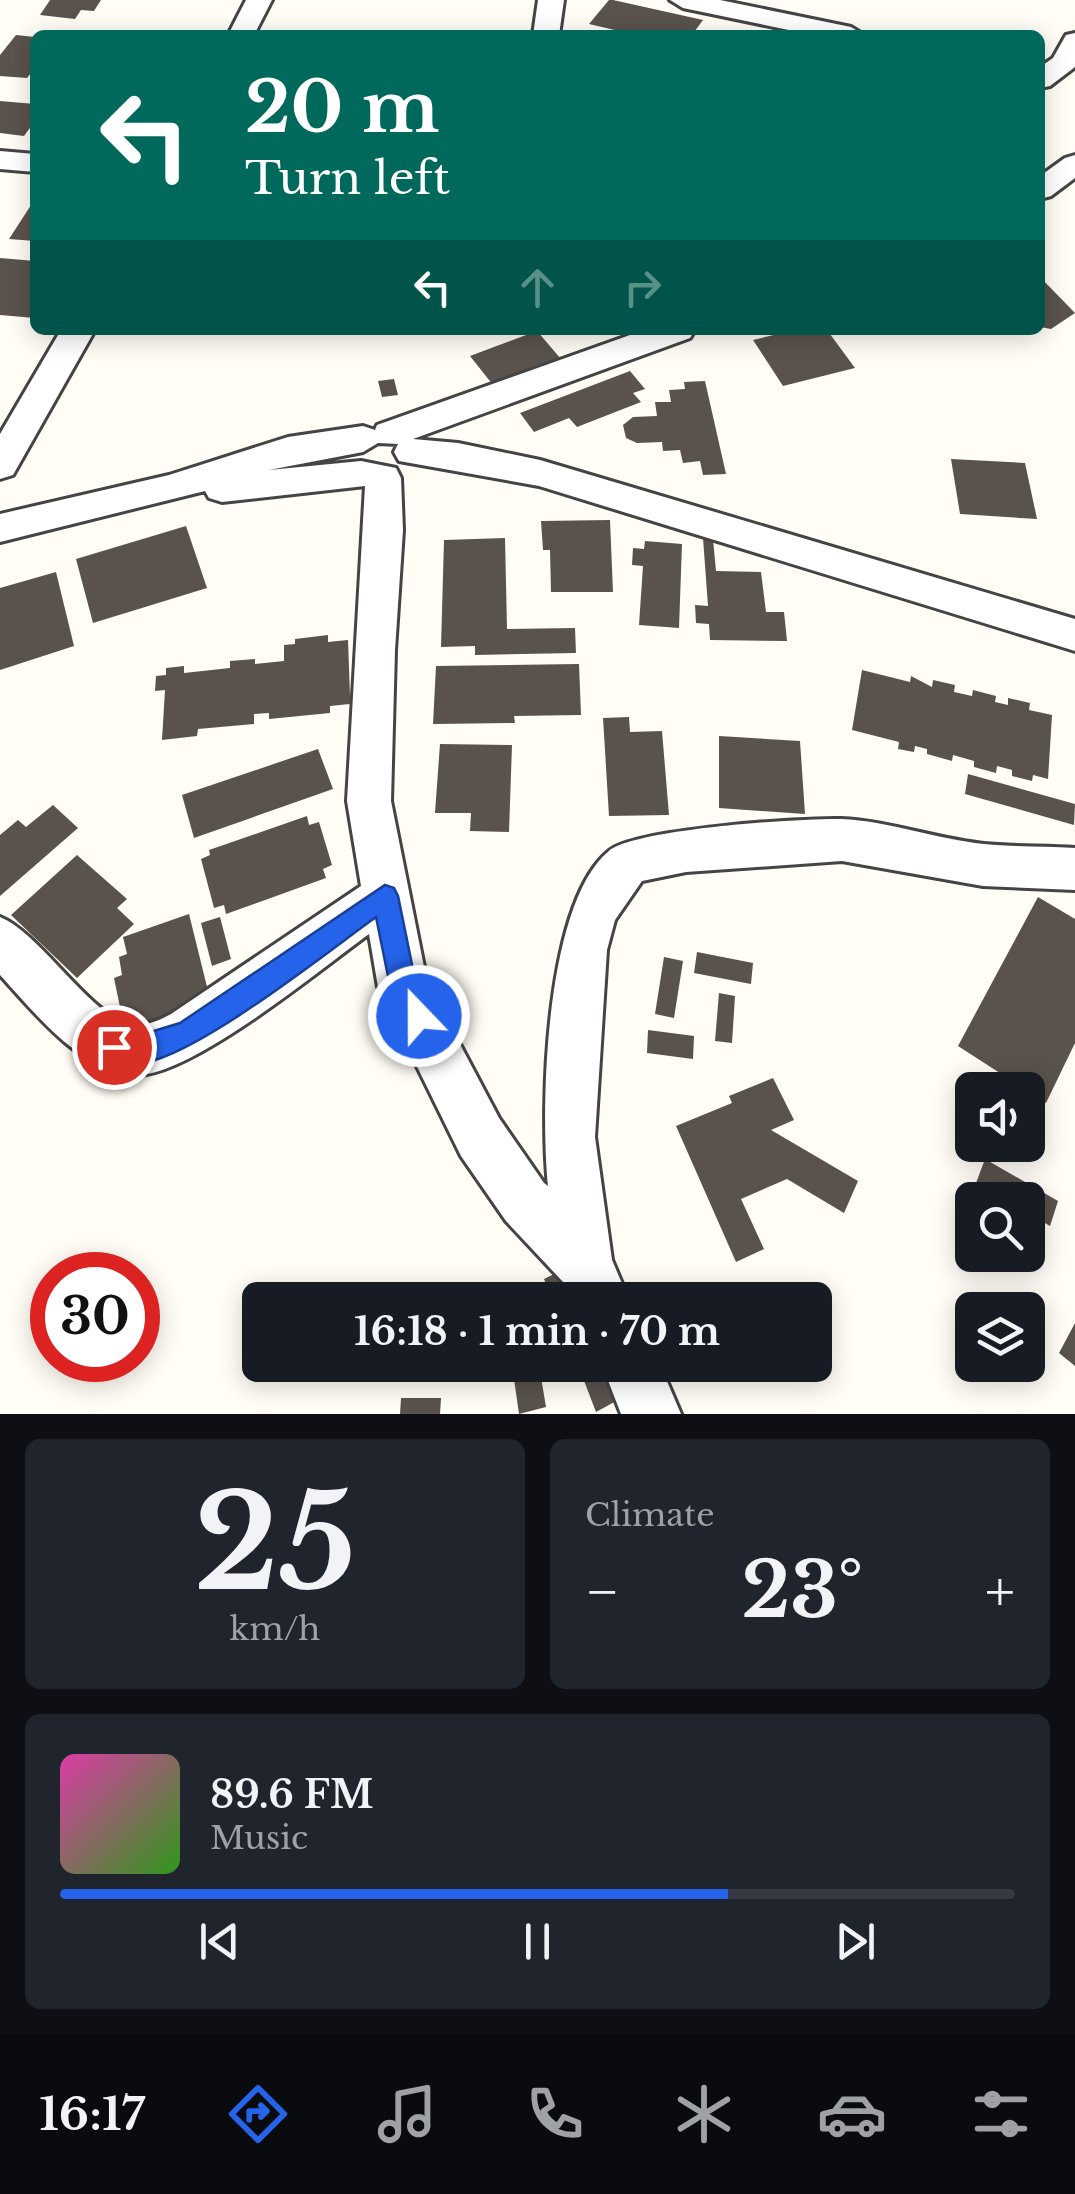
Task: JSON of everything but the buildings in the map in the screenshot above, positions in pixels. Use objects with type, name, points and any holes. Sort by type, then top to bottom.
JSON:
[{"type":"street","points":[[244,30],[259,0]]},
{"type":"street","points":[[547,30],[550,0]]},
{"type":"street","points":[[683,0],[826,30]]},
{"type":"street","points":[[1045,76],[1064,63],[1075,41]]},
{"type":"street","points":[[1045,79],[1075,84]]},
{"type":"street","points":[[0,160],[30,163]]},
{"type":"street","points":[[1045,186],[1075,164]]},
{"type":"street","points":[[0,466],[75,335]]},
{"type":"street","points":[[0,528],[172,488],[226,488],[382,456],[666,335]]},
{"type":"street","points":[[382,456],[458,456],[540,473],[1075,634]]},
{"type":"street","points":[[382,456],[384,530],[374,650],[369,801],[404,986],[480,1137],[526,1202],[593,1282]]},
{"type":"street","points":[[593,1282],[569,1138],[579,988],[593,910],[626,865],[655,855],[686,851],[842,840],[983,864],[1075,869]]},
{"type":"street","points":[[0,940],[60,1002],[114,1047],[134,1051],[190,1032],[385,896]]},
{"type":"street","points":[[637,1382],[651,1414]]},
{"type":"route","points":[[114,1047],[134,1051],[190,1032],[385,896],[404,986],[419,1016]]}]
